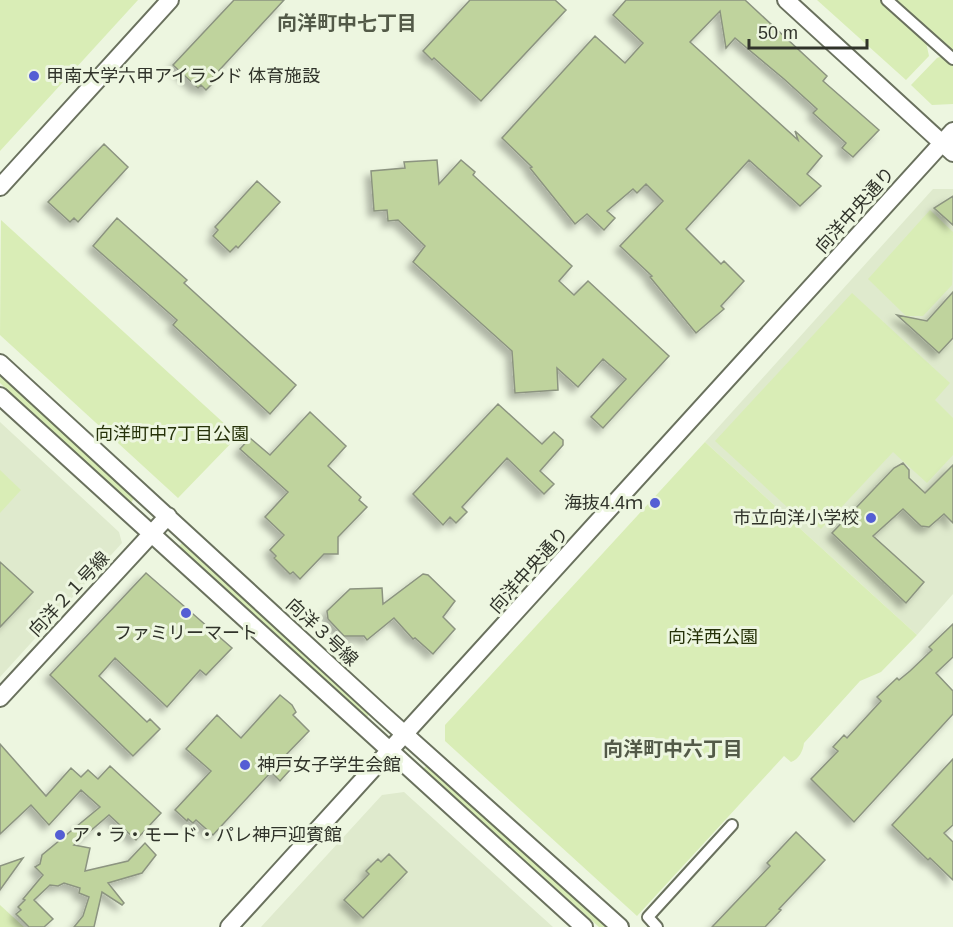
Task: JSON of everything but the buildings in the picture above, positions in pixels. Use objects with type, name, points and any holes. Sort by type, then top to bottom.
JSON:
[{"type":"street","points":[[0,187],[170,0]]},
{"type":"street","points":[[786,0],[949,142]]},
{"type":"street","points":[[887,0],[953,59]]},
{"type":"street","name":"向洋中央通り","points":[[229,927],[949,142]]},
{"type":"street","name":"向洋３号線","points":[[0,363],[620,927]]},
{"type":"street","points":[[0,396],[584,927]]},
{"type":"street","name":"向洋２１号線","points":[[0,698],[168,516]]},
{"type":"street","points":[[657,927],[648,917],[732,825]]},
{"type":"shaded area","name":"市立向洋小学校","points":[[933,189],[953,189],[953,594],[917,635],[705,442]]},
{"type":"shaded area","points":[[0,422],[119,532],[122,543],[0,677]]},
{"type":"shaded area","points":[[404,792],[553,927],[261,927],[382,795]]},
{"type":"green space","name":"甲南大学六甲アイランド 体育施設","points":[[0,0],[138,0],[0,151]]},
{"type":"green space","points":[[817,0],[880,0],[926,42],[929,56],[906,80]]},
{"type":"green space","points":[[895,0],[953,0],[953,52]]},
{"type":"green space","points":[[942,56],[953,65],[953,104],[932,105],[911,85],[937,58]]},
{"type":"green space","points":[[930,210],[953,232],[952,285],[923,316],[906,316],[868,279]]},
{"type":"green space","name":"向洋町中7丁目公園","points":[[1,220],[238,436],[178,498],[0,335]]},
{"type":"green space","name":"市立向洋小学校","points":[[852,293],[950,383],[935,400],[953,418],[953,455],[927,483],[893,452],[821,529],[802,513],[798,517],[715,441]]},
{"type":"green space","points":[[0,375],[134,498],[131,503],[0,383]]},
{"type":"green space","name":"向洋西公園","points":[[705,442],[917,635],[881,672],[860,681],[804,743],[802,752],[796,759],[791,762],[784,756],[637,916],[445,741],[445,725]]},
{"type":"green space","points":[[0,470],[21,490],[0,513]]},
{"type":"green space","points":[[182,543],[370,713],[367,717],[179,546]]},
{"type":"green space","points":[[427,765],[607,927],[599,927],[423,769]]},
{"type":"green space","points":[[0,905],[24,927],[0,927]]},
{"type":"place","name":"甲南大学六甲アイランド 体育施設","points":[[34,76]]},
{"type":"place","name":"海抜4.4ｍ","points":[[655,503]]},
{"type":"place","name":"市立向洋小学校","points":[[871,518]]},
{"type":"place","name":"ファミリーマート","points":[[186,613]]},
{"type":"place","name":"神戸女子学生会館","points":[[245,765]]},
{"type":"place","name":"ア・ラ・モード・パレ神戸迎賓館","points":[[60,835]]},
{"type":"district","name":"向洋町中七丁目","points":[[347,23]]},
{"type":"district","name":"向洋町中六丁目","points":[[673,749]]}]
